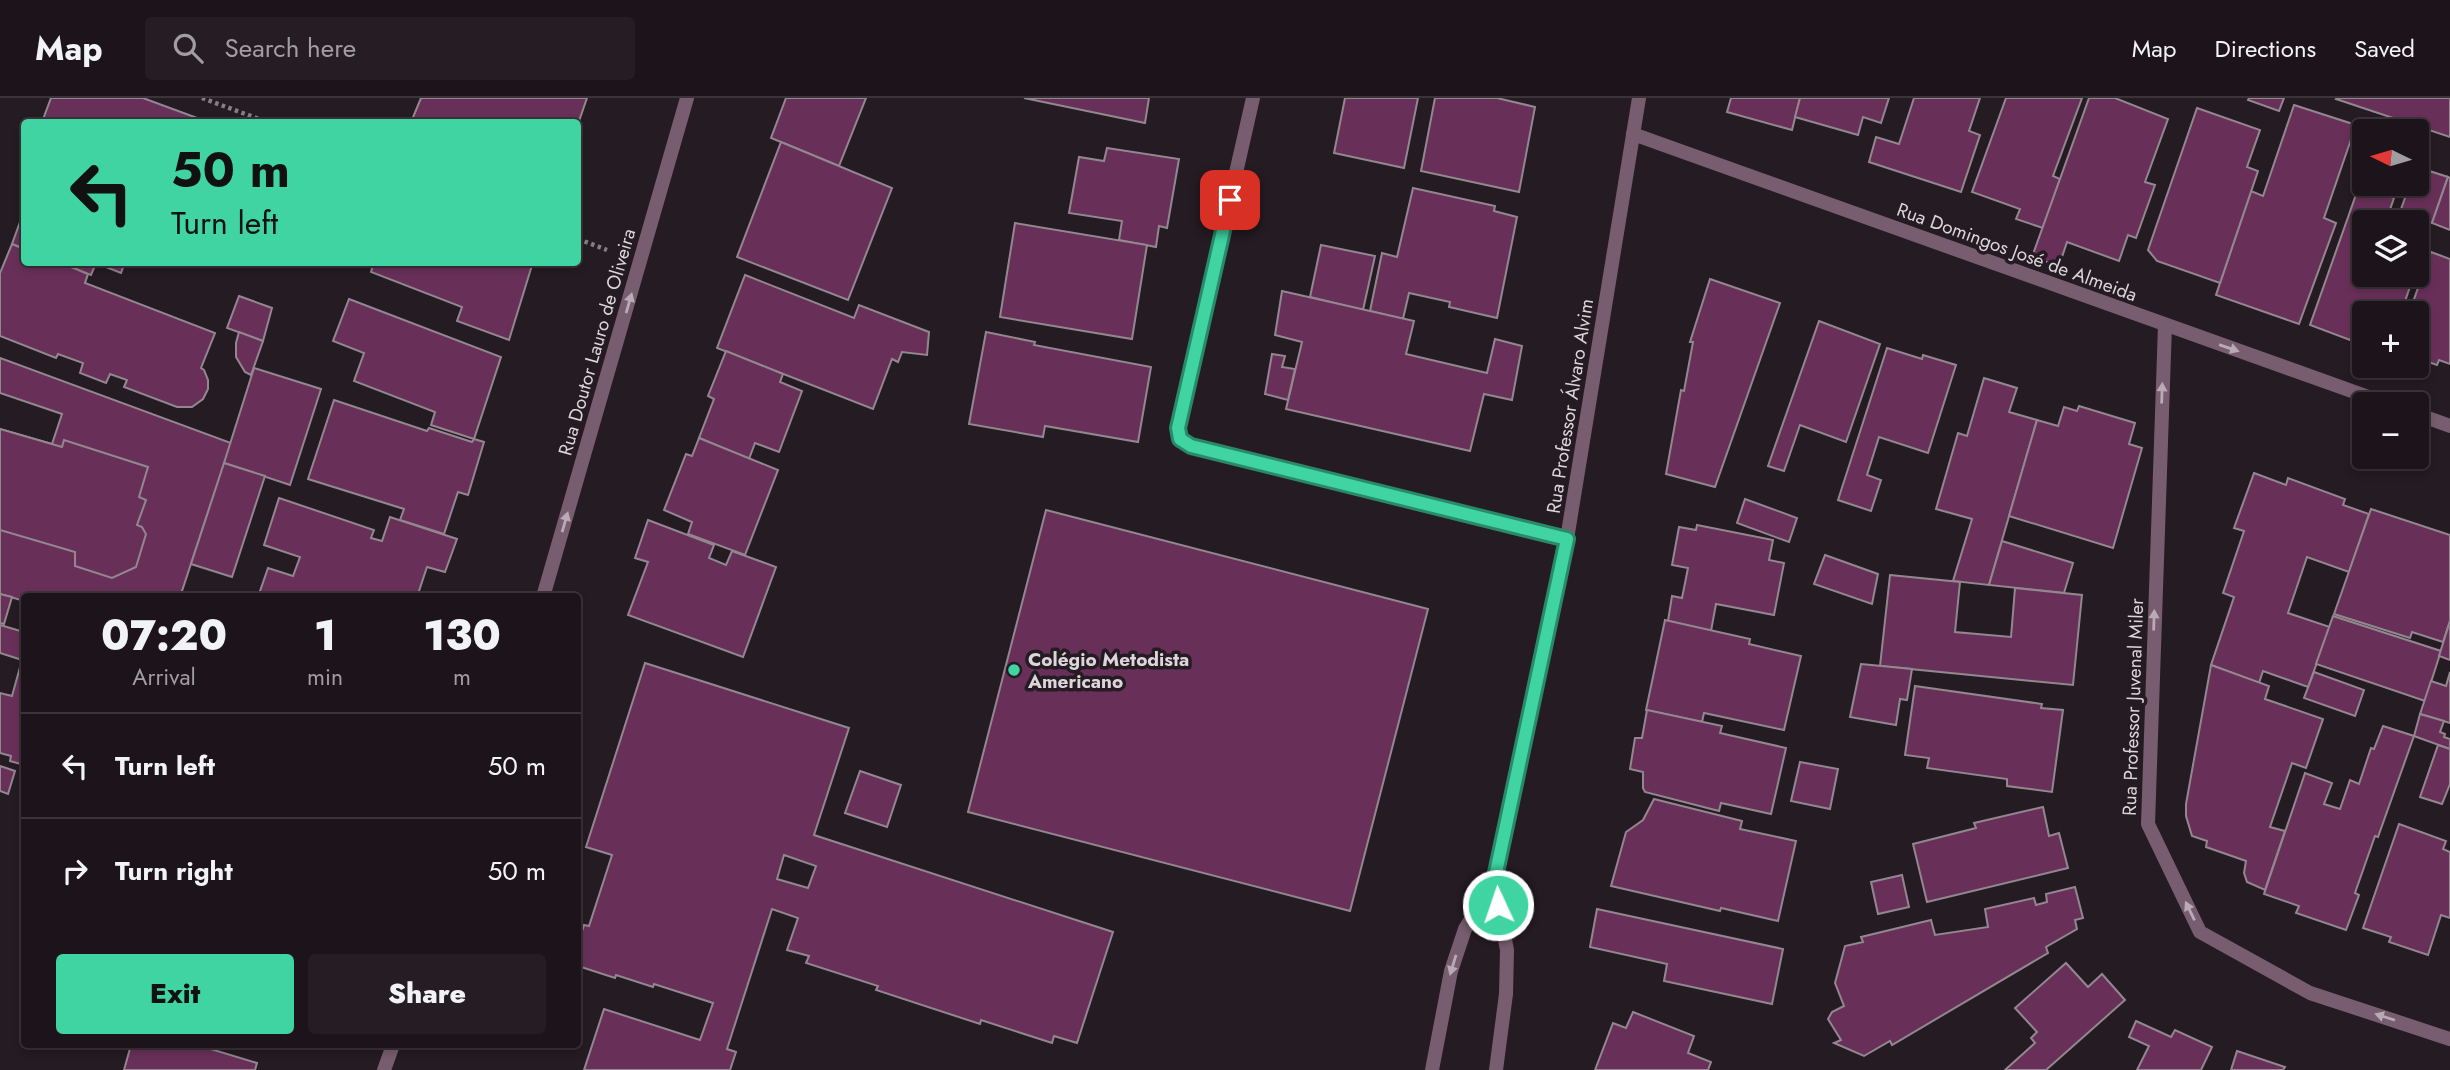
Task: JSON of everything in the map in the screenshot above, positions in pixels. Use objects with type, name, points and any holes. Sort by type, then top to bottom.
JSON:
[{"type":"street","name":"Rua Doutor Lauro de Oliveira","points":[[544,593],[687,98]]},
{"type":"street","points":[[1253,98],[1178,428],[1180,439],[1191,446],[1567,539]]},
{"type":"street","name":"Rua Professor Álvaro Alvim","points":[[1432,1070],[1451,971],[1465,929],[1494,882],[1567,539],[1639,98]]},
{"type":"street","name":"Rua Domingos José de Almeida","points":[[1633,134],[2354,392]]},
{"type":"street","name":"Rua Professor Juvenal Miler","points":[[2165,325],[2148,824],[2200,932],[2311,993],[2450,1039]]},
{"type":"street","points":[[2429,418],[2450,426]]},
{"type":"street","name":"Rua Professor Álvaro Alvim","points":[[1494,882],[1507,950],[1506,994],[1496,1070]]},
{"type":"street","points":[[384,1070],[392,1048]]},
{"type":"path","points":[[202,98],[259,119]]},
{"type":"building","points":[[51,98],[143,98],[200,119],[43,119]]},
{"type":"building","points":[[421,98],[587,98],[580,119],[412,119]]},
{"type":"building","points":[[786,98],[866,98],[839,166],[771,138]]},
{"type":"building","points":[[1024,98],[1149,98],[1145,123]]},
{"type":"building","points":[[1345,98],[1418,98],[1404,168],[1334,153]]},
{"type":"building","points":[[1435,98],[1497,98],[1535,107],[1519,192],[1421,171]]},
{"type":"building","points":[[1731,98],[1800,98],[1792,130],[1727,112]]},
{"type":"building","points":[[1800,98],[1889,98],[1881,123],[1863,117],[1858,135],[1795,117]]},
{"type":"building","points":[[1914,98],[1980,98],[1969,131],[1980,135],[1961,192],[1869,162],[1876,137],[1899,144]]},
{"type":"building","points":[[2006,98],[2082,98],[2053,176],[2060,179],[2043,228],[2016,219],[2020,209],[1972,192]]},
{"type":"building","points":[[2089,98],[2115,98],[2168,119],[2145,182],[2155,185],[2136,238],[2128,235],[2119,261],[2067,242],[2059,266],[2032,257]]},
{"type":"building","points":[[2284,98],[2279,111],[2248,100]]},
{"type":"building","points":[[2337,98],[2450,98],[2450,137],[2429,130],[2429,119],[2396,119]]},
{"type":"building","points":[[2294,105],[2352,124],[2352,137],[2324,218],[2336,223],[2299,324],[2216,295],[2251,191],[2263,196]]},
{"type":"building","points":[[2197,108],[2260,130],[2247,167],[2258,171],[2220,283],[2157,261],[2148,250]]},
{"type":"building","points":[[781,142],[892,188],[848,300],[737,257]]},
{"type":"building","points":[[1107,148],[1179,159],[1167,228],[1159,226],[1156,247],[1119,240],[1122,221],[1069,213],[1079,157],[1104,161]]},
{"type":"building","points":[[2429,171],[2448,177],[2432,223],[2429,222],[2429,210],[2401,210],[2406,196],[2429,196]]},
{"type":"building","points":[[2448,177],[2450,178],[2450,230],[2432,223]]},
{"type":"building","points":[[1413,188],[1495,206],[1494,211],[1517,217],[1497,318],[1449,307],[1450,302],[1409,293],[1403,319],[1370,311],[1382,253],[1397,257]]},
{"type":"building","points":[[2355,196],[2394,198],[2390,210],[2352,210],[2352,287],[2410,287],[2405,301],[2352,301],[2350,340],[2310,325]]},
{"type":"building","points":[[21,219],[21,248],[12,244]]},
{"type":"building","points":[[1015,223],[1147,245],[1132,339],[1000,317]]},
{"type":"building","points":[[12,244],[21,248],[21,266],[69,266],[88,274],[85,283],[215,333],[201,368],[208,380],[208,389],[203,399],[192,407],[177,407],[124,387],[127,380],[110,374],[106,383],[80,373],[83,363],[58,354],[56,358],[0,336],[0,273]]},
{"type":"building","points":[[1321,245],[1375,256],[1363,310],[1310,297]]},
{"type":"building","points":[[2431,252],[2450,259],[2450,364],[2439,360],[2437,365],[2429,362],[2429,301],[2413,301],[2418,287],[2429,287]]},
{"type":"building","points":[[69,266],[95,266],[91,275]]},
{"type":"building","points":[[104,266],[124,266],[121,273]]},
{"type":"building","points":[[373,266],[532,266],[509,340],[457,321],[462,307],[371,272]]},
{"type":"building","points":[[745,275],[854,318],[859,305],[929,332],[927,355],[902,352],[898,362],[892,359],[873,409],[717,348]]},
{"type":"building","points":[[1710,279],[1780,303],[1715,487],[1666,474],[1681,390],[1684,391],[1693,342],[1690,342]]},
{"type":"building","points":[[1282,291],[1414,321],[1406,354],[1487,373],[1495,339],[1522,346],[1512,400],[1484,394],[1470,451],[1286,409],[1302,342],[1275,335]]},
{"type":"building","points":[[239,296],[272,308],[263,341],[227,328]]},
{"type":"building","points":[[349,299],[501,357],[474,439],[431,425],[435,412],[354,381],[364,353],[333,341]]},
{"type":"building","points":[[1819,321],[1880,344],[1846,442],[1800,425],[1784,471],[1768,466]]},
{"type":"building","points":[[239,332],[263,341],[251,375],[245,372],[236,357]]},
{"type":"building","points":[[986,332],[1035,342],[1034,345],[1151,367],[1138,442],[1045,426],[1043,437],[969,424]]},
{"type":"building","points":[[1887,348],[1922,359],[1923,355],[1956,365],[1928,453],[1879,437],[1867,475],[1881,480],[1871,511],[1838,500]]},
{"type":"building","points":[[726,351],[783,374],[780,382],[802,391],[779,452],[755,443],[749,459],[699,438],[714,399],[708,396]]},
{"type":"building","points":[[1272,354],[1285,356],[1282,367],[1295,369],[1288,400],[1265,394]]},
{"type":"building","points":[[0,358],[231,443],[181,593],[21,593],[21,600],[0,594],[0,429],[52,444],[62,414],[0,393]]},
{"type":"building","points":[[254,368],[321,389],[290,485],[224,463]]},
{"type":"building","points":[[1984,378],[2017,388],[2009,412],[2037,420],[1989,585],[1953,581],[1972,519],[1936,509],[1958,433],[1967,436]]},
{"type":"building","points":[[334,400],[427,431],[429,428],[472,442],[474,439],[484,442],[468,495],[458,492],[444,534],[400,520],[404,509],[308,479]]},
{"type":"building","points":[[2079,406],[2135,423],[2129,444],[2142,448],[2113,548],[2009,516],[2037,420],[2058,426],[2064,407],[2077,411]]},
{"type":"building","points":[[0,429],[62,447],[64,440],[148,467],[139,497],[146,500],[137,525],[142,527],[146,534],[136,567],[112,578],[75,566],[75,552],[0,530]]},
{"type":"building","points":[[699,438],[778,470],[745,555],[688,534],[692,522],[664,510],[686,454],[692,456]]},
{"type":"building","points":[[224,463],[265,476],[232,577],[191,564]]},
{"type":"building","points":[[2254,473],[2286,485],[2288,478],[2345,499],[2343,505],[2369,514],[2349,572],[2307,557],[2288,613],[2330,627],[2308,687],[2263,671],[2259,683],[2211,665],[2234,597],[2223,593],[2244,531],[2234,528]]},
{"type":"building","points":[[279,498],[374,530],[371,538],[382,541],[390,517],[457,539],[445,572],[427,567],[418,593],[259,593],[268,568],[293,576],[300,557],[264,545]]},
{"type":"building","points":[[1745,499],[1797,518],[1789,542],[1737,523]]},
{"type":"building","points":[[2371,509],[2450,535],[2450,621],[2443,642],[2412,632],[2410,638],[2334,614]]},
{"type":"building","points":[[1046,510],[1428,609],[1350,911],[968,812]]},
{"type":"building","points":[[648,520],[714,545],[709,558],[726,565],[732,551],[776,567],[743,657],[628,615],[648,562],[635,558]]},
{"type":"building","points":[[1697,525],[1773,540],[1769,560],[1784,563],[1774,615],[1716,604],[1711,631],[1668,621],[1672,596],[1682,598],[1688,568],[1672,565],[1679,527],[1696,530]]},
{"type":"building","points":[[2002,541],[2073,563],[2064,593],[1989,585]]},
{"type":"building","points":[[1825,555],[1878,574],[1872,604],[1814,584]]},
{"type":"building","points":[[1890,575],[1960,582],[1955,632],[2011,637],[2015,588],[2082,595],[2073,685],[1880,666]]},
{"type":"building","points":[[0,594],[12,597],[4,624],[0,623]]},
{"type":"building","points":[[2333,616],[2441,651],[2425,701],[2316,664]]},
{"type":"building","points":[[1665,620],[1750,639],[1749,644],[1801,656],[1784,730],[1704,713],[1702,722],[1646,710]]},
{"type":"building","points":[[2450,621],[2450,660],[2439,656]]},
{"type":"building","points":[[0,625],[21,631],[21,660],[0,653]]},
{"type":"building","points":[[645,663],[849,728],[814,835],[1113,932],[1077,1043],[1054,1036],[1052,1043],[981,1020],[980,1024],[876,990],[878,986],[806,963],[809,956],[787,950],[798,918],[772,909],[727,1049],[736,1052],[730,1070],[584,1070],[604,1009],[700,1040],[713,1003],[654,984],[653,987],[581,967],[581,934],[584,925],[589,926],[612,855],[586,847]],"holes":[[[784,855],[816,866],[808,888],[777,879]]]},
{"type":"building","points":[[21,664],[21,764],[10,761],[11,756],[0,753],[0,693],[12,696]]},
{"type":"building","points":[[1861,664],[1912,669],[1907,700],[1900,699],[1896,725],[1850,717]]},
{"type":"building","points":[[2211,665],[2269,686],[2265,699],[2323,719],[2306,768],[2292,763],[2270,827],[2285,831],[2265,890],[2247,882],[2244,873],[2246,861],[2206,847],[2207,841],[2192,836],[2186,816]]},
{"type":"building","points":[[2314,672],[2364,690],[2355,716],[2304,698]]},
{"type":"building","points":[[2450,672],[2450,723],[2420,714],[2431,681],[2446,686]]},
{"type":"building","points":[[1915,686],[2042,704],[2041,708],[2063,710],[2052,792],[2007,786],[2007,779],[1927,768],[1929,758],[1905,755]]},
{"type":"building","points":[[1647,710],[1722,726],[1720,733],[1786,748],[1771,814],[1721,803],[1719,811],[1645,792],[1643,772],[1630,769],[1635,738],[1642,738]]},
{"type":"building","points":[[2420,714],[2444,721],[2440,732],[2450,739],[2450,749],[2414,736]]},
{"type":"building","points":[[2383,726],[2414,736],[2355,893],[2359,895],[2346,930],[2296,913],[2299,906],[2264,894],[2305,773],[2332,783],[2324,804],[2340,809],[2350,780],[2359,784],[2371,748],[2374,749]]},
{"type":"building","points":[[2438,745],[2450,749],[2450,784],[2442,804],[2420,797]]},
{"type":"building","points":[[1800,762],[1838,769],[1830,809],[1791,801]]},
{"type":"building","points":[[0,766],[15,771],[8,794],[0,791]]},
{"type":"building","points":[[860,771],[901,785],[887,827],[845,813]]},
{"type":"building","points":[[1654,799],[1742,821],[1740,829],[1796,841],[1778,921],[1721,908],[1720,911],[1611,886],[1626,832],[1643,820]]},
{"type":"building","points":[[2043,807],[2049,836],[2059,833],[2068,868],[1927,902],[1913,844],[1976,828],[1974,823]]},
{"type":"building","points":[[2399,824],[2446,841],[2443,849],[2450,852],[2450,918],[2441,915],[2428,955],[2389,942],[2391,937],[2363,928]]},
{"type":"building","points":[[1902,875],[1909,907],[1878,914],[1871,882]]},
{"type":"building","points":[[2075,887],[2083,918],[2075,920],[2077,929],[2046,947],[2048,953],[1892,1045],[1890,1041],[1864,1056],[1834,1043],[1841,1040],[1828,1019],[1832,1012],[1844,1006],[1835,983],[1845,946],[1863,942],[1861,937],[1931,920],[1935,935],[1988,927],[1985,909],[2034,898],[2036,905],[2047,902],[2046,894]]},
{"type":"building","points":[[1597,909],[1783,949],[1772,1004],[1664,981],[1667,964],[1590,947]]},
{"type":"building","points":[[2066,963],[2088,987],[2102,974],[2125,1000],[2046,1070],[2005,1070],[2035,1043],[2031,1038],[2037,1032],[2015,1008]]},
{"type":"building","points":[[1633,1012],[1694,1036],[1688,1053],[1711,1062],[1708,1070],[1595,1070],[1613,1023],[1626,1028]]},
{"type":"building","points":[[2136,1021],[2171,1037],[2175,1030],[2212,1047],[2201,1070],[2137,1070],[2149,1046],[2129,1037]]},
{"type":"building","points":[[130,1048],[207,1048],[257,1063],[255,1070],[124,1070]]},
{"type":"building","points":[[2237,1051],[2285,1067],[2283,1070],[2231,1070]]},
{"type":"place","name":"Colégio Metodista Americano","points":[[1014,670]]},
{"type":"route","points":[[1230,200],[1178,428],[1180,439],[1191,446],[1567,539],[1494,882],[1498,905]]}]
